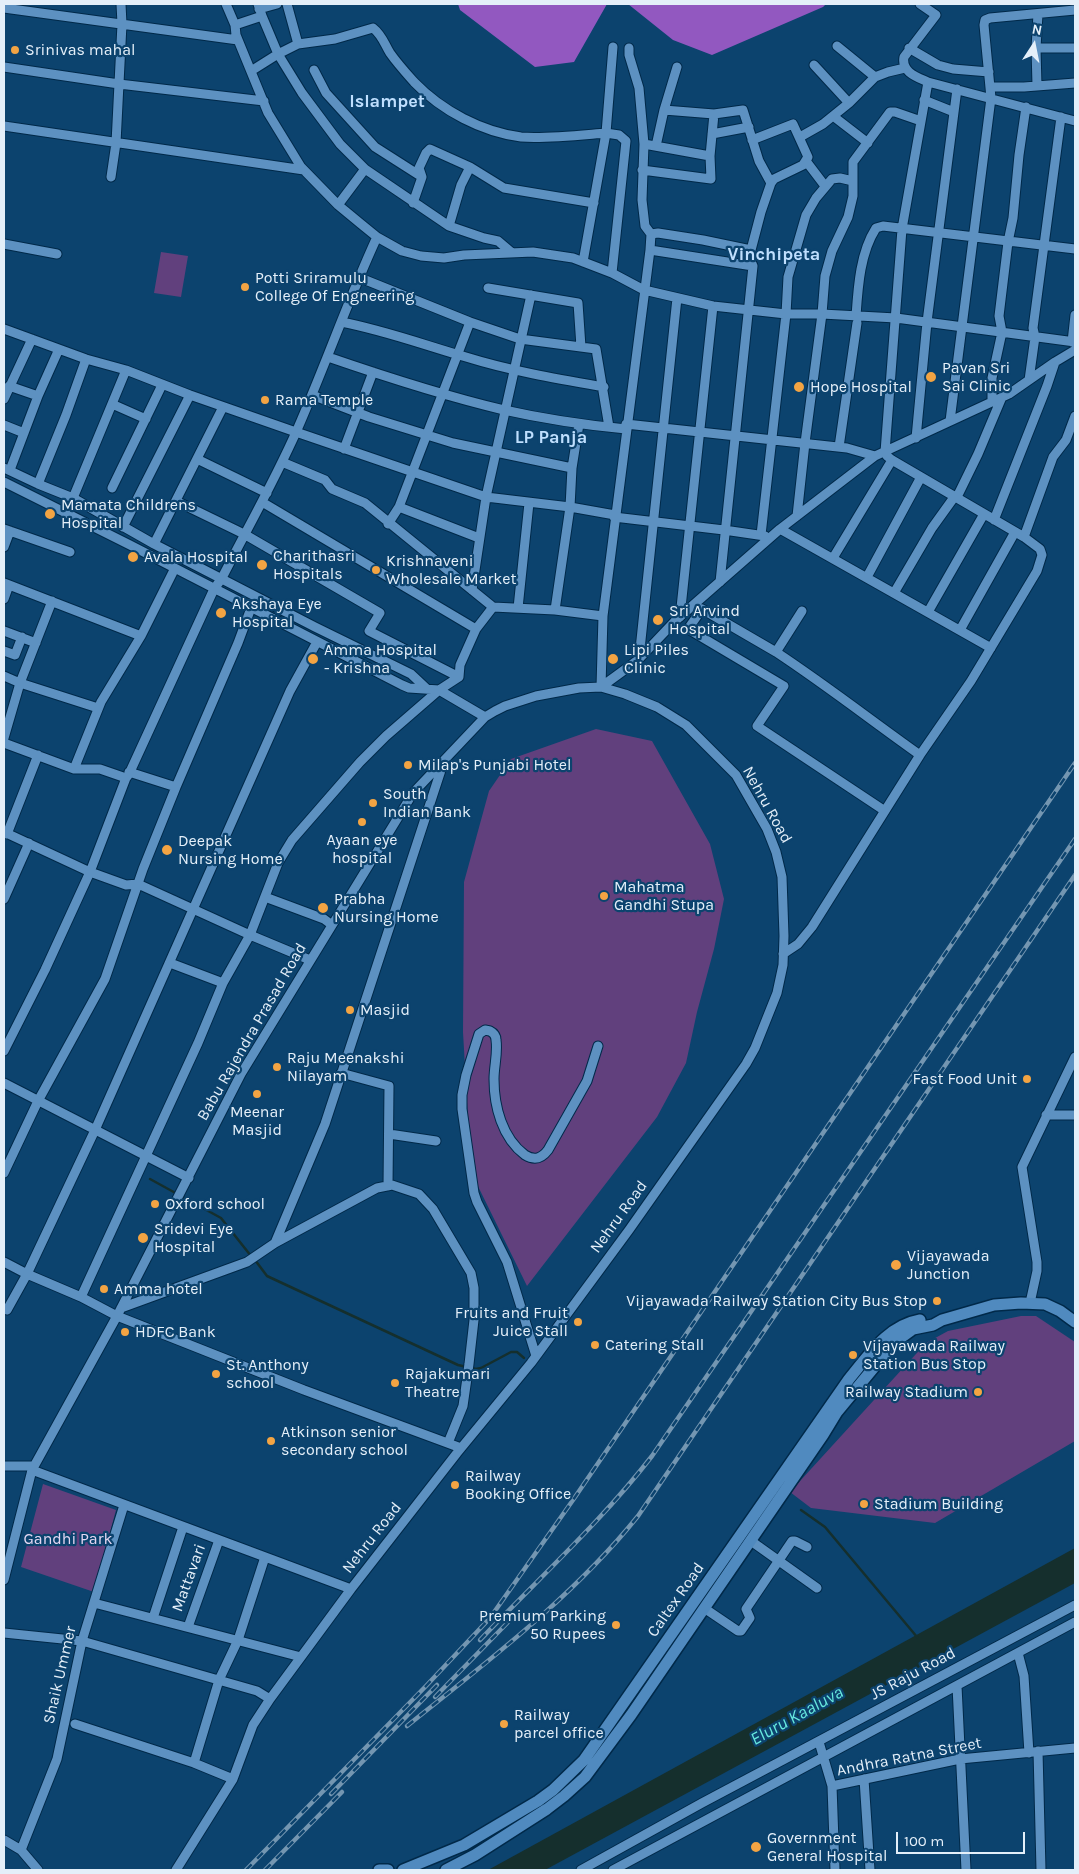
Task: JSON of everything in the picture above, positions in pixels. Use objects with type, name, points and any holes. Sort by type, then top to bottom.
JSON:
[{"type":"main road","name":"Caltex Road","points":[[446,1870],[475,1855],[547,1809],[585,1777],[631,1715],[837,1412],[895,1342],[913,1329],[933,1325],[942,1320],[994,1305],[1045,1304],[1075,1322]]},
{"type":"main road","name":"Caltex Road","points":[[404,1870],[464,1845],[553,1790],[578,1766],[849,1379],[892,1331],[919,1320],[942,1320]]},
{"type":"main road","points":[[379,1870],[388,1870]]},
{"type":"street","points":[[112,177],[116,143],[122,24],[121,4]]},
{"type":"street","points":[[226,4],[236,25],[238,40],[264,102],[281,136],[304,170],[338,205],[377,237],[402,251],[422,256],[444,258],[533,252],[583,262],[612,273],[644,290],[713,306],[786,314],[822,314],[856,320],[896,318],[1035,337],[1074,345]]},
{"type":"street","points":[[236,25],[260,10],[277,4]]},
{"type":"street","points":[[287,4],[298,44]]},
{"type":"street","points":[[920,4],[936,15],[904,57],[905,68],[916,77],[928,82],[1026,107],[1075,122]]},
{"type":"street","points":[[4,8],[238,40]]},
{"type":"street","points":[[260,10],[278,54],[302,94],[340,144],[365,169],[449,226],[484,238],[498,240],[511,252]]},
{"type":"street","points":[[950,421],[991,98],[985,20],[1075,10]]},
{"type":"street","points":[[1037,86],[1036,48],[1038,14]]},
{"type":"street","points":[[251,71],[298,44],[335,39],[373,28],[380,33],[390,52],[414,82],[434,101],[471,122],[491,130],[522,137],[606,133],[619,135],[626,141],[612,273]]},
{"type":"street","points":[[837,46],[875,77]]},
{"type":"street","points":[[583,262],[606,133],[613,47]]},
{"type":"street","points":[[601,687],[603,616],[614,516],[651,234],[645,226],[642,200],[644,144],[639,88],[629,56],[629,48]]},
{"type":"street","points":[[909,48],[938,64],[953,69],[989,72]]},
{"type":"street","points":[[1036,48],[1075,48]]},
{"type":"street","points":[[656,146],[677,66]]},
{"type":"street","points":[[814,66],[850,103]]},
{"type":"street","points":[[4,67],[119,84],[264,102]]},
{"type":"street","points":[[800,137],[823,124],[850,103],[875,77],[905,68]]},
{"type":"street","points":[[314,70],[326,93],[375,147],[422,177]]},
{"type":"street","points":[[783,954],[798,944],[812,927],[920,756],[971,681],[1037,571],[1041,561],[1042,554],[1040,549],[1015,532],[892,460],[885,452],[902,229],[928,82]]},
{"type":"street","points":[[990,87],[1037,86],[1075,82]]},
{"type":"street","points":[[916,438],[927,322],[957,89]]},
{"type":"street","points":[[924,100],[954,112]]},
{"type":"street","points":[[992,402],[992,378],[1002,332],[999,316],[1026,107]]},
{"type":"street","points":[[664,110],[714,114],[743,110],[758,160],[771,182]]},
{"type":"street","points":[[797,516],[825,276],[832,250],[848,217],[853,196],[853,162],[890,112],[920,121]]},
{"type":"street","points":[[642,170],[710,179],[714,114]]},
{"type":"street","points":[[833,116],[868,143]]},
{"type":"street","points":[[1029,380],[1035,337],[1033,328],[1061,117]]},
{"type":"street","points":[[720,582],[734,435],[749,311],[753,266],[750,259],[751,250],[771,182],[806,161],[808,157],[793,124],[752,140]]},
{"type":"street","points":[[4,126],[304,170]]},
{"type":"street","points":[[712,134],[749,127]]},
{"type":"street","points":[[644,144],[710,156]]},
{"type":"street","points":[[413,203],[422,177],[419,168],[426,152],[430,149],[470,167],[504,188],[594,203]]},
{"type":"street","points":[[806,161],[825,186]]},
{"type":"street","points":[[449,226],[461,185],[470,167]]},
{"type":"street","points":[[338,205],[365,169]]},
{"type":"street","points":[[766,536],[771,439],[786,314],[788,277],[806,215],[816,198],[832,179],[840,178],[852,181]]},
{"type":"street","points":[[839,447],[856,320],[860,274],[876,228],[883,226],[1075,249]]},
{"type":"street","points":[[651,234],[658,233],[751,250]]},
{"type":"street","points":[[4,1051],[45,970],[90,872],[128,775],[214,589],[222,578],[267,493],[296,432],[328,357],[358,277],[377,237]]},
{"type":"street","points":[[4,244],[57,254]]},
{"type":"street","points":[[650,250],[753,266]]},
{"type":"street","points":[[358,277],[470,322],[522,339],[596,348],[609,427]]},
{"type":"street","points":[[488,288],[578,304],[581,346]]},
{"type":"street","points":[[472,590],[486,497],[531,295]]},
{"type":"street","points":[[638,660],[677,298]]},
{"type":"street","points":[[680,617],[713,306]]},
{"type":"street","points":[[601,687],[638,660],[680,617],[720,582],[766,536],[780,529],[875,456],[1002,397],[1054,362],[1074,345],[1075,315]]},
{"type":"street","points":[[341,322],[374,329],[458,355],[515,370],[604,388]]},
{"type":"street","points":[[388,524],[399,507],[470,322]]},
{"type":"street","points":[[4,329],[486,497],[570,507],[654,522],[766,536]]},
{"type":"street","points":[[32,339],[6,391],[38,396]]},
{"type":"street","points":[[59,348],[7,469],[73,498],[154,544],[411,674],[426,689]]},
{"type":"street","points":[[328,357],[505,410],[579,424],[609,427],[664,427],[839,447],[875,456]]},
{"type":"street","points":[[38,484],[66,415],[86,358]]},
{"type":"street","points":[[994,520],[1047,386],[1054,362]]},
{"type":"street","points":[[73,498],[126,370]]},
{"type":"street","points":[[344,449],[373,372]]},
{"type":"street","points":[[112,488],[162,385]]},
{"type":"street","points":[[123,526],[190,395]]},
{"type":"street","points":[[312,395],[453,443],[572,468]]},
{"type":"street","points":[[894,593],[932,528],[956,497],[978,454],[1002,397]]},
{"type":"street","points":[[112,404],[146,419]]},
{"type":"street","points":[[154,544],[224,407]]},
{"type":"street","points":[[1024,538],[1053,457],[1066,440],[1075,416]]},
{"type":"street","points":[[555,610],[570,507],[572,468],[579,424]]},
{"type":"street","points":[[4,425],[24,433]]},
{"type":"street","points":[[197,459],[267,493]]},
{"type":"street","points":[[832,558],[892,460]]},
{"type":"street","points":[[282,462],[325,480],[332,489],[365,504],[493,607],[555,610],[603,616]]},
{"type":"street","points":[[867,578],[921,477]]},
{"type":"street","points":[[4,482],[402,685],[409,688],[439,690],[486,717]]},
{"type":"street","points":[[176,501],[244,534],[380,613],[369,631],[459,677]]},
{"type":"street","points":[[262,502],[476,629]]},
{"type":"street","points":[[518,608],[529,503]]},
{"type":"street","points":[[399,507],[480,538]]},
{"type":"street","points":[[928,612],[984,514]]},
{"type":"street","points":[[780,529],[991,648]]},
{"type":"street","points":[[4,547],[7,530],[70,552]]},
{"type":"street","points":[[960,630],[1015,532]]},
{"type":"street","points":[[74,769],[98,708],[141,636],[175,568]]},
{"type":"street","points":[[4,599],[6,584],[141,636]]},
{"type":"street","points":[[52,602],[20,682],[4,743],[74,769],[100,769],[176,787]]},
{"type":"street","points":[[459,677],[460,665],[476,629],[493,607]]},
{"type":"street","points":[[4,1173],[38,1101],[105,979],[138,884],[176,787],[238,643],[251,608]]},
{"type":"street","points":[[885,811],[757,726],[784,686],[688,629],[702,609],[776,652],[828,686],[847,703],[920,756]]},
{"type":"street","points":[[776,652],[802,611]]},
{"type":"street","points":[[4,631],[36,643]]},
{"type":"street","points":[[4,651],[15,655],[22,637]]},
{"type":"street","points":[[4,1308],[7,1310],[27,1274],[95,1130],[290,691],[317,642]]},
{"type":"street","points":[[4,676],[98,708]]},
{"type":"street","points":[[81,1297],[198,1043],[222,983],[250,935],[278,863],[292,840],[360,762],[386,736],[439,690],[459,677]]},
{"type":"street","name":"Nehru Road","points":[[176,1870],[233,1779],[253,1725],[270,1699],[351,1589],[461,1448],[536,1356],[629,1230],[746,1064],[755,1048],[777,993],[784,936],[782,877],[776,852],[767,830],[736,775],[686,724],[657,706],[601,687],[579,688],[536,696],[505,706],[486,717]]},
{"type":"street","name":"Babu Rajendra Prasad Road","points":[[4,1580],[33,1468],[119,1312],[241,1074],[414,793],[444,759],[486,717]]},
{"type":"street","points":[[38,755],[5,833],[90,872],[126,885],[138,884],[310,960]]},
{"type":"street","points":[[275,1243],[325,1124],[444,759]]},
{"type":"street","points":[[4,899],[30,843]]},
{"type":"street","points":[[265,897],[324,919],[332,925]]},
{"type":"street","points":[[170,963],[222,983]]},
{"type":"street","points":[[536,1356],[507,1262],[474,1193],[462,1109],[462,1095],[479,1034],[485,1030],[490,1031],[496,1038],[495,1091],[499,1116],[512,1142],[526,1156],[536,1159],[543,1156],[548,1150],[583,1090],[598,1046]]},
{"type":"street","points":[[1030,1303],[1037,1271],[1037,1262],[1022,1167],[1046,1115],[1074,1065]]},
{"type":"street","points":[[341,1073],[389,1086],[388,1186]]},
{"type":"street","points":[[4,1083],[189,1178]]},
{"type":"street","points":[[1046,1115],[1075,1115]]},
{"type":"street","points":[[389,1134],[436,1141]]},
{"type":"street","points":[[119,1312],[247,1262],[275,1243],[377,1188],[392,1185],[419,1194],[432,1209],[471,1273],[474,1288],[474,1320],[463,1406],[448,1443]]},
{"type":"street","points":[[4,1262],[27,1274],[304,1390],[461,1448]]},
{"type":"street","points":[[4,1466],[33,1468],[124,1505],[351,1589]]},
{"type":"street","name":"Shaik Ummer","points":[[21,1850],[57,1759],[82,1641],[124,1505]]},
{"type":"street","points":[[153,1618],[184,1527]]},
{"type":"street","name":"Mattavari","points":[[188,1627],[219,1540]]},
{"type":"street","points":[[704,1608],[738,1631],[741,1631],[750,1618],[746,1609],[793,1540],[807,1547]]},
{"type":"street","points":[[751,1541],[817,1588]]},
{"type":"street","points":[[194,1763],[219,1680],[238,1640],[265,1557]]},
{"type":"street","points":[[94,1602],[301,1657]]},
{"type":"street","name":"JS Raju Road","points":[[581,1870],[1075,1605]]},
{"type":"street","name":"JS Raju Road","points":[[613,1870],[825,1758],[1075,1622]]},
{"type":"street","points":[[4,1633],[82,1641],[257,1691],[270,1699]]},
{"type":"street","points":[[1018,1653],[1024,1676],[1033,1752],[1041,1870]]},
{"type":"street","points":[[957,1686],[966,1870]]},
{"type":"street","points":[[75,1724],[194,1763],[233,1779]]},
{"type":"street","points":[[819,1742],[832,1786]]},
{"type":"street","name":"Andhra Ratna Street","points":[[835,1870],[832,1786],[960,1759],[1075,1748]]},
{"type":"street","points":[[864,1779],[870,1870]]},
{"type":"street","points":[[4,1840],[21,1850],[38,1870]]},
{"type":"green space","points":[[161,252],[188,256],[181,297],[154,293]]},
{"type":"green space","points":[[596,729],[652,741],[710,844],[724,899],[714,949],[686,1063],[657,1117],[527,1286],[471,1172],[463,1032],[464,882],[489,791],[511,759]]},
{"type":"green space","name":"Railway Stadium","points":[[1021,1316],[1036,1316],[1075,1342],[1075,1441],[935,1523],[811,1508],[790,1492],[926,1343],[948,1331]]},
{"type":"green space","name":"Gandhi Park","points":[[43,1484],[116,1510],[94,1592],[21,1567]]},
{"type":"shaded area","points":[[458,4],[607,4],[574,62],[535,67],[460,10]]},
{"type":"shaded area","points":[[628,4],[826,4],[823,7],[712,55],[673,40]]},
{"type":"water","name":"Eluru Kaaluva","points":[[1075,1548],[1075,1583],[545,1870],[488,1870]]},
{"type":"waterway","points":[[150,1179],[221,1218],[251,1256]]},
{"type":"waterway","points":[[255,1260],[267,1276],[458,1365],[476,1369],[481,1368],[511,1352],[517,1352],[524,1358]]},
{"type":"waterway","points":[[801,1510],[825,1527],[917,1637]]},
{"type":"railway","points":[[246,1870],[490,1618],[573,1500],[1075,763]]},
{"type":"railway","points":[[480,1640],[612,1504],[652,1456],[1075,839]]},
{"type":"railway","points":[[407,1726],[499,1652],[558,1601],[613,1546],[638,1516],[1075,875]]},
{"type":"railway","points":[[435,1697],[515,1615]]},
{"type":"railway","points":[[331,1794],[437,1685]]},
{"type":"railway","points":[[265,1870],[342,1792]]},
{"type":"place","name":"Srinivas mahal","points":[[15,50]]},
{"type":"place","name":"Potti Sriramulu College Of Engneering","points":[[245,287]]},
{"type":"place","name":"Pavan Sri Sai Clinic","points":[[931,377]]},
{"type":"place","name":"Hope Hospital","points":[[799,387]]},
{"type":"place","name":"Rama Temple","points":[[265,400]]},
{"type":"place","name":"Mamata Childrens Hospital","points":[[50,514]]},
{"type":"place","name":"Avala Hospital","points":[[133,557]]},
{"type":"place","name":"Charithasri Hospitals","points":[[262,565]]},
{"type":"place","name":"Krishnaveni Wholesale Market","points":[[376,570]]},
{"type":"place","name":"Akshaya Eye Hospital","points":[[221,613]]},
{"type":"place","name":"Sri Arvind Hospital","points":[[658,620]]},
{"type":"place","name":"Amma Hospital - Krishna","points":[[313,659]]},
{"type":"place","name":"Lipi Piles Clinic","points":[[613,659]]},
{"type":"place","name":"Milap's Punjabi Hotel","points":[[408,765]]},
{"type":"place","name":"South Indian Bank","points":[[373,803]]},
{"type":"place","name":"Ayaan eye hospital","points":[[362,822]]},
{"type":"place","name":"Deepak Nursing Home","points":[[167,850]]},
{"type":"place","name":"Mahatma Gandhi Stupa","points":[[604,896]]},
{"type":"place","name":"Prabha Nursing Home","points":[[323,908]]},
{"type":"place","name":"Masjid","points":[[350,1010]]},
{"type":"place","name":"Raju Meenakshi Nilayam","points":[[277,1067]]},
{"type":"place","name":"Fast Food Unit","points":[[1027,1079]]},
{"type":"place","name":"Meenar Masjid","points":[[257,1094]]},
{"type":"place","name":"Oxford school","points":[[155,1204]]},
{"type":"place","name":"Sridevi Eye Hospital","points":[[143,1238]]},
{"type":"place","name":"Vijayawada Junction","points":[[896,1265]]},
{"type":"place","name":"Amma hotel","points":[[104,1289]]},
{"type":"place","name":"Vijayawada Railway Station City Bus Stop","points":[[937,1301]]},
{"type":"place","name":"Fruits and Fruit Juice Stall","points":[[578,1322]]},
{"type":"place","name":"HDFC Bank","points":[[125,1332]]},
{"type":"place","name":"Catering Stall","points":[[595,1345]]},
{"type":"place","name":"Vijayawada Railway Station Bus Stop","points":[[853,1355]]},
{"type":"place","name":"St. Anthony school","points":[[216,1374]]},
{"type":"place","name":"Rajakumari Theatre","points":[[395,1383]]},
{"type":"place","name":"Railway Stadium","points":[[978,1392]]},
{"type":"place","name":"Atkinson senior secondary school","points":[[271,1441]]},
{"type":"place","name":"Railway Booking Office","points":[[455,1485]]},
{"type":"place","name":"Stadium Building","points":[[864,1504]]},
{"type":"place","name":"Premium Parking 50 Rupees","points":[[616,1625]]},
{"type":"place","name":"Railway parcel office","points":[[504,1724]]},
{"type":"place","name":"Government General Hospital","points":[[756,1847]]},
{"type":"district","name":"Islampet","points":[[387,102]]},
{"type":"district","name":"Vinchipeta","points":[[774,255]]},
{"type":"district","name":"LP Panja","points":[[551,438]]}]
